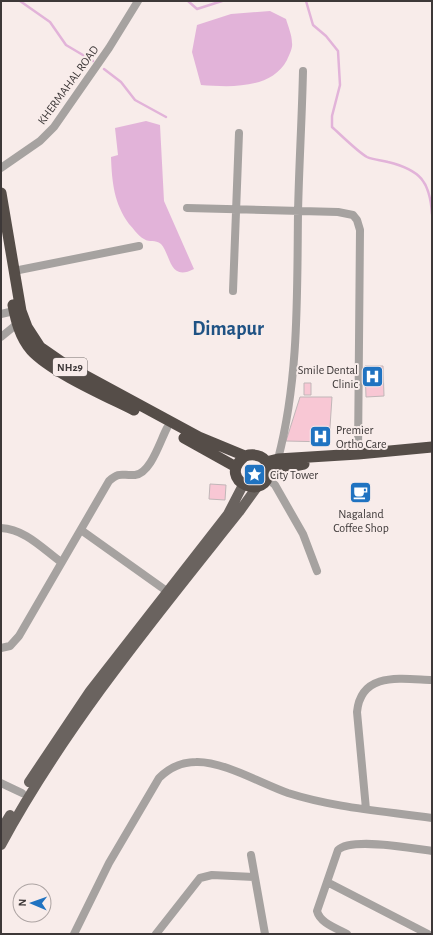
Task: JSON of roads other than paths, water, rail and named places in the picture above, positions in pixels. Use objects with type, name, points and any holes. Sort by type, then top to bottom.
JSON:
[{"type":"highway","name":"NH29","points":[[1,193],[21,311],[27,327],[40,347],[66,365],[199,437],[245,456],[257,455],[267,470]]},
{"type":"highway","name":"NH29","points":[[1,233],[17,324],[31,349],[46,362],[236,466]]},
{"type":"highway","points":[[245,456],[236,466],[238,480],[243,485],[257,487],[263,484],[267,470],[278,459],[358,454],[432,447]]},
{"type":"highway","points":[[267,470],[300,464],[432,454]]},
{"type":"main road","points":[[1,830],[22,793],[90,691],[228,514],[243,485]]},
{"type":"main road","points":[[1,845],[36,784],[114,671],[257,487]]},
{"type":"street","name":"KHERMAHAL ROAD","points":[[1,168],[40,141],[54,127],[109,48],[138,1]]},
{"type":"street","points":[[278,459],[292,396],[298,280],[298,212],[303,70]]},
{"type":"street","points":[[233,291],[239,133]]},
{"type":"street","points":[[187,208],[353,215],[357,220],[360,230],[358,454]]},
{"type":"street","points":[[14,271],[139,246]]},
{"type":"street","points":[[1,314],[14,312]]},
{"type":"street","points":[[1,337],[17,324]]},
{"type":"street","points":[[1,648],[10,646],[19,636],[109,481],[114,476],[119,474],[134,475],[142,473],[148,468],[166,428]]},
{"type":"street","points":[[267,470],[274,485],[303,534],[317,571]]},
{"type":"street","points":[[1,528],[16,530],[25,535],[62,562]]},
{"type":"street","points":[[81,530],[168,592]]},
{"type":"street","points":[[366,809],[357,712],[358,703],[362,693],[378,682],[391,678],[432,680]]},
{"type":"street","points":[[74,934],[109,863],[159,778],[166,771],[176,765],[196,762],[212,763],[288,793],[327,804],[432,818]]},
{"type":"street","points":[[1,783],[22,793]]},
{"type":"street","points":[[347,934],[319,917],[317,910],[338,850],[348,844],[380,844],[432,851]]},
{"type":"street","points":[[251,855],[265,934]]},
{"type":"street","points":[[156,934],[200,878],[212,875],[254,876]]},
{"type":"street","points":[[327,882],[428,934]]},
{"type":"waterway","points":[[20,1],[50,22],[66,45],[93,61]]},
{"type":"waterway","points":[[188,1],[197,9],[222,1]]},
{"type":"waterway","points":[[306,1],[313,25],[326,36],[338,51],[340,85],[332,116],[332,127],[363,155],[372,159],[399,165],[415,173],[426,185],[429,193],[432,214]]},
{"type":"waterway","points":[[104,69],[121,82],[135,100],[166,117]]},
{"type":"place","name":"Smile Dental Clinic","points":[[373,377]]},
{"type":"place","name":"Premier Ortho Care","points":[[320,437]]},
{"type":"place","name":"City Tower","points":[[254,475]]},
{"type":"place","name":"Nagaland Coffee Shop","points":[[361,493]]},
{"type":"district","name":"Dimapur","points":[[228,328]]}]
